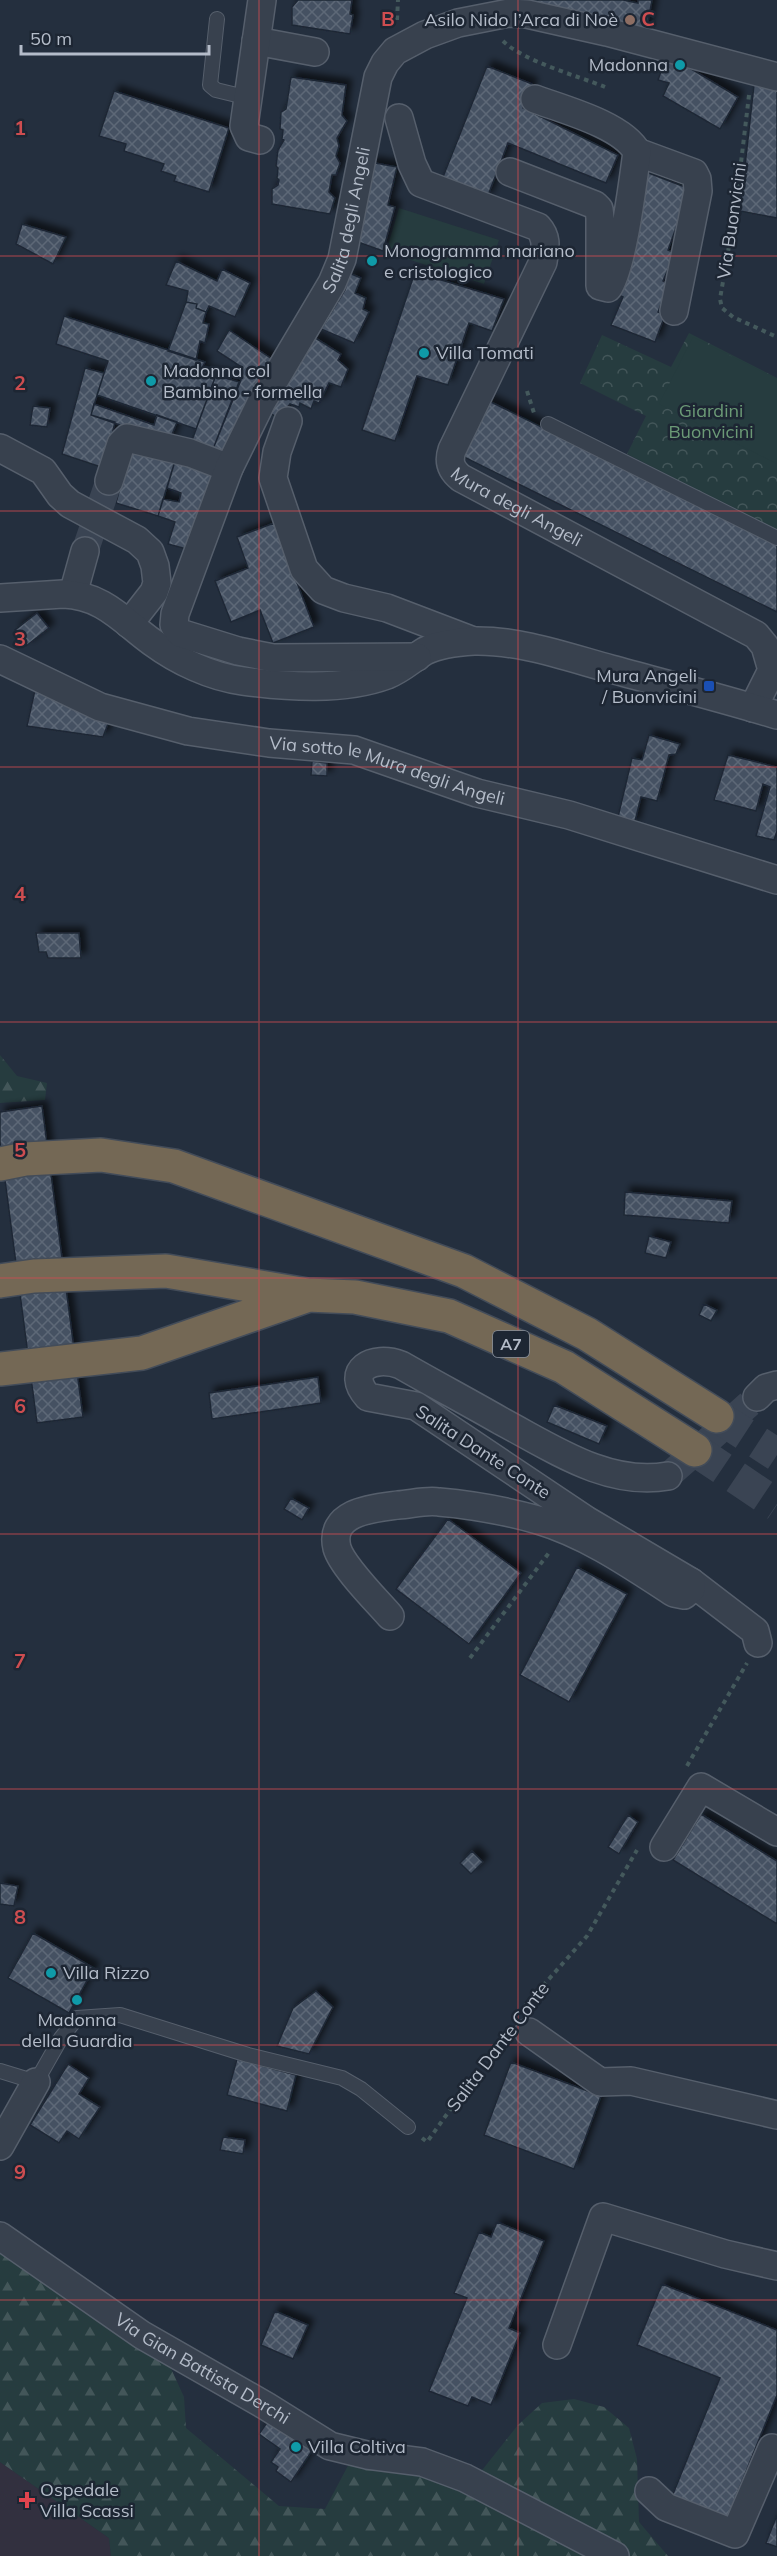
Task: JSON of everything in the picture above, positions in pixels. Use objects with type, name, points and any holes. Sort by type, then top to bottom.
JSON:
[{"type":"highway","name":"A7","points":[[0,1164],[25,1159],[101,1155],[174,1166],[464,1271],[587,1334],[717,1416]]},
{"type":"highway","name":"A7","points":[[0,1281],[34,1276],[166,1271],[308,1295],[355,1297],[449,1316],[564,1368],[694,1450]]},
{"type":"highway","name":"A7","points":[[0,1369],[142,1353],[308,1295]]},
{"type":"street","points":[[260,140],[249,137],[244,126],[261,0]]},
{"type":"street","name":"Salita degli Angeli","points":[[417,657],[273,658],[238,651],[180,633],[174,625],[175,614],[230,468],[262,401],[332,283],[342,259],[349,234],[367,124],[378,77],[385,63],[395,51],[425,35],[458,23],[509,13],[549,18],[764,74]]},
{"type":"street","points":[[256,41],[315,51]]},
{"type":"street","points":[[494,211],[510,170],[595,205],[599,209],[600,218],[600,286],[608,288],[615,274],[632,192],[637,152],[624,136],[535,99]]},
{"type":"street","name":"Mura degli Angeli","points":[[74,594],[105,604],[154,644],[198,668],[242,681],[294,685],[344,684],[374,680],[439,646],[475,641],[509,644],[552,653],[765,711],[774,666],[765,646],[749,630],[461,478],[453,471],[450,461],[452,450],[532,286],[543,262],[546,246],[544,234],[538,227],[422,183],[412,164],[399,118]]},
{"type":"street","points":[[637,152],[694,173],[697,178],[698,191],[674,311]]},
{"type":"street","points":[[288,420],[277,452],[273,478],[304,569],[323,590],[344,598],[387,608],[475,641]]},
{"type":"street","points":[[109,481],[122,444],[127,438],[190,453],[230,468]]},
{"type":"street","points":[[0,448],[43,471],[60,495],[70,504],[146,546],[153,559],[157,583],[154,592],[129,624]]},
{"type":"street","points":[[0,598],[74,594],[85,551]]},
{"type":"street","name":"Via sotto le Mura degli Angeli","points":[[0,659],[111,710],[188,731],[269,743],[354,750],[477,793],[569,815],[777,880]]},
{"type":"street","name":"Salita Dante Conte","points":[[668,1476],[637,1478],[594,1467],[550,1447],[393,1362],[372,1362],[366,1366],[360,1377],[360,1384],[368,1397],[416,1406],[586,1520],[691,1582],[755,1631],[758,1643]]},
{"type":"street","name":"Salita Dante Conte","points":[[390,1616],[339,1552],[337,1533],[345,1521],[365,1509],[437,1501],[490,1508],[566,1530],[598,1546],[674,1593],[684,1595],[691,1589],[691,1582]]},
{"type":"street","points":[[652,1846],[700,1787],[777,1832]]},
{"type":"street","points":[[520,2023],[600,2082],[631,2081],[777,2115]]},
{"type":"street","points":[[0,2146],[36,2082]]},
{"type":"street","points":[[558,2345],[603,2217],[725,2254],[777,2266]]},
{"type":"street","name":"Via Gian Battista Derchi","points":[[0,2236],[142,2335],[266,2406],[330,2446],[367,2455],[422,2462],[465,2478],[615,2556]]},
{"type":"street","points":[[650,2491],[666,2507],[735,2534],[775,2446]]},
{"type":"lane","points":[[217,19],[210,85],[216,90],[249,98]]},
{"type":"lane","points":[[548,424],[777,538]]},
{"type":"lane","points":[[0,2071],[36,2082],[61,2038],[77,2018],[120,2015],[248,2055],[342,2078],[361,2089],[408,2127]]},
{"type":"path","points":[[488,17],[495,34],[508,47],[606,87]]},
{"type":"path","name":"Via Buonvicini","points":[[764,74],[736,204],[720,299],[722,308],[733,317],[777,337]]},
{"type":"path","points":[[470,1658],[566,1530]]},
{"type":"path","points":[[681,1775],[758,1643]]},
{"type":"path","name":"Salita Dante Conte","points":[[408,2127],[427,2142],[520,2023],[652,1846]]},
{"type":"shaded area","name":"Ospedale Villa Scassi","points":[[0,2462],[109,2538],[111,2556],[0,2556]]},
{"type":"green space","points":[[399,208],[499,240],[484,284],[386,252]]},
{"type":"green space","name":"Giardini Buonvicini","points":[[689,333],[777,378],[777,532],[627,454],[646,416],[580,383],[602,335],[671,367]]},
{"type":"green space","points":[[693,337],[777,379],[777,464],[659,404]]},
{"type":"green space","points":[[0,1055],[17,1076],[47,1083],[45,1100],[0,1103]]},
{"type":"green space","points":[[0,2250],[83,2312],[168,2362],[184,2397],[186,2428],[279,2506],[325,2509],[351,2460],[464,2485],[483,2469],[518,2425],[542,2403],[574,2399],[604,2407],[629,2428],[637,2459],[639,2522],[668,2556],[111,2556],[109,2538],[0,2462]]},
{"type":"building","points":[[298,0],[352,0],[350,14],[353,15],[350,34],[292,25],[292,7]]},
{"type":"building","points":[[506,0],[623,0],[638,3],[638,0],[652,0],[646,33]]},
{"type":"building","points":[[665,60],[688,67],[738,97],[720,129],[663,96],[669,83],[658,80]]},
{"type":"building","points":[[487,66],[532,84],[523,108],[618,155],[606,183],[508,143],[487,198],[441,182]]},
{"type":"building","points":[[755,76],[777,88],[777,218],[740,211]]},
{"type":"building","points":[[291,77],[346,85],[342,115],[347,121],[337,138],[339,146],[336,156],[340,163],[336,175],[332,175],[329,192],[335,198],[330,214],[272,204],[272,189],[278,185],[279,180],[276,166],[278,150],[284,140],[282,139],[283,130],[280,129],[281,112],[286,109]]},
{"type":"building","points":[[114,91],[229,128],[209,192],[174,181],[176,176],[161,171],[164,164],[124,151],[126,144],[99,136]]},
{"type":"building","points":[[370,162],[397,167],[388,205],[395,207],[383,251],[358,242]]},
{"type":"building","points":[[646,172],[690,189],[668,250],[675,253],[663,281],[669,284],[658,312],[665,315],[655,342],[611,325],[623,297],[616,294]]},
{"type":"building","points":[[22,224],[66,237],[53,264],[16,244]]},
{"type":"building","points":[[176,261],[217,281],[222,269],[250,283],[235,317],[209,306],[206,312],[196,308],[197,304],[186,302],[188,291],[166,285]]},
{"type":"building","name":"Villa Tomati","points":[[415,272],[504,299],[492,331],[469,323],[448,385],[417,376],[395,441],[362,430]]},
{"type":"building","points":[[349,273],[361,278],[355,293],[366,298],[363,309],[369,312],[354,343],[321,329],[345,290]]},
{"type":"building","points":[[186,302],[197,304],[196,308],[206,312],[203,323],[209,324],[205,343],[200,341],[196,360],[168,351]]},
{"type":"building","points":[[64,316],[205,362],[201,370],[216,375],[196,429],[97,395],[108,361],[56,344]]},
{"type":"building","points":[[229,330],[278,363],[230,454],[213,449],[241,380],[237,376],[240,366],[217,351]]},
{"type":"building","points":[[314,337],[341,354],[338,360],[348,369],[341,387],[329,383],[319,403],[314,401],[311,409],[300,403],[299,407],[290,404],[279,419],[269,412]]},
{"type":"building","points":[[85,368],[104,373],[91,415],[115,422],[104,468],[62,454]]},
{"type":"building","points":[[216,375],[239,382],[213,449],[191,443]]},
{"type":"building","points":[[487,400],[777,544],[777,612],[460,455]]},
{"type":"building","points":[[94,404],[154,425],[157,415],[177,422],[169,442],[91,415]]},
{"type":"building","points":[[33,406],[50,408],[47,427],[30,425]]},
{"type":"building","points":[[131,445],[175,461],[158,516],[116,503]]},
{"type":"building","points":[[175,461],[220,478],[194,551],[168,544],[175,522],[158,516],[163,499],[179,502],[181,493],[167,488]]},
{"type":"building","points":[[274,523],[314,627],[273,643],[260,610],[231,622],[215,581],[248,568],[237,537]]},
{"type":"building","points":[[37,613],[49,628],[26,646],[15,630]]},
{"type":"building","points":[[35,690],[111,716],[103,737],[27,726]]},
{"type":"building","points":[[649,735],[680,744],[676,754],[669,755],[657,801],[641,797],[634,825],[617,821],[632,758],[642,760]]},
{"type":"building","points":[[728,755],[777,767],[777,831],[774,840],[756,836],[770,787],[763,784],[756,811],[714,800]]},
{"type":"building","points":[[312,761],[327,763],[327,776],[311,775]]},
{"type":"building","points":[[36,933],[79,933],[81,958],[48,958],[46,952],[39,952]]},
{"type":"building","points":[[42,1106],[83,1417],[37,1423],[0,1142],[0,1112]]},
{"type":"building","points":[[625,1192],[732,1201],[729,1223],[624,1215]]},
{"type":"building","points":[[649,1236],[671,1242],[666,1258],[645,1253]]},
{"type":"building","points":[[704,1304],[717,1310],[711,1321],[699,1315]]},
{"type":"building","points":[[318,1377],[321,1403],[212,1419],[209,1393]]},
{"type":"building","points":[[554,1405],[607,1426],[599,1444],[547,1422]]},
{"type":"building","points":[[291,1498],[309,1508],[302,1520],[284,1509]]},
{"type":"building","points":[[448,1519],[521,1573],[469,1644],[396,1589]]},
{"type":"building","points":[[577,1567],[627,1594],[569,1702],[520,1675]]},
{"type":"building","points":[[701,1814],[777,1861],[777,1924],[673,1860]]},
{"type":"building","points":[[628,1815],[638,1822],[619,1854],[608,1847]]},
{"type":"building","points":[[472,1851],[483,1862],[471,1874],[460,1863]]},
{"type":"building","points":[[0,1883],[18,1886],[14,1906],[0,1904]]},
{"type":"building","name":"Villa Rizzo","points":[[33,1933],[94,1968],[69,2013],[8,1978]]},
{"type":"building","points":[[316,1991],[333,2007],[309,2054],[277,2046],[293,2008]]},
{"type":"building","points":[[237,2059],[296,2075],[287,2111],[227,2095]]},
{"type":"building","points":[[511,2062],[601,2096],[574,2169],[484,2135]]},
{"type":"building","points":[[68,2064],[89,2078],[79,2094],[100,2107],[79,2139],[67,2131],[59,2143],[30,2125]]},
{"type":"building","points":[[223,2137],[245,2140],[243,2154],[220,2150]]},
{"type":"building","points":[[497,2222],[544,2241],[509,2328],[520,2333],[491,2405],[472,2397],[468,2406],[429,2391],[467,2298],[454,2293],[479,2232],[491,2237]]},
{"type":"building","points":[[662,2284],[777,2330],[777,2395],[726,2521],[671,2499],[720,2378],[637,2345]]},
{"type":"building","points":[[275,2311],[308,2325],[293,2359],[261,2345]]},
{"type":"building","name":"Villa Coltiva","points":[[273,2414],[316,2445],[291,2482],[276,2471],[278,2467],[271,2462],[280,2449],[259,2434]]},
{"type":"building","points":[[777,2515],[777,2547],[766,2543]]},
{"type":"tunnel","points":[[85,551],[109,481]]},
{"type":"tunnel","points":[[668,1476],[757,1397]]},
{"type":"tunnel","points":[[717,1416],[777,1455]]},
{"type":"tunnel","points":[[695,1450],[777,1505]]},
{"type":"place","name":"Asilo Nido l’Arca di Noè","points":[[630,20]]},
{"type":"place","name":"Madonna","points":[[680,65]]},
{"type":"place","name":"Monogramma mariano e cristologico","points":[[372,261]]},
{"type":"place","name":"Villa Tomati","points":[[424,353]]},
{"type":"place","name":"Madonna col Bambino - formella","points":[[151,381]]},
{"type":"place","name":"Mura Angeli / Buonvicini","points":[[709,686]]},
{"type":"place","name":"Villa Rizzo","points":[[51,1973]]},
{"type":"place","name":"Madonna della Guardia","points":[[77,2000]]},
{"type":"place","name":"Villa Coltiva","points":[[296,2447]]},
{"type":"place","name":"Ospedale Villa Scassi","points":[[27,2500]]}]
